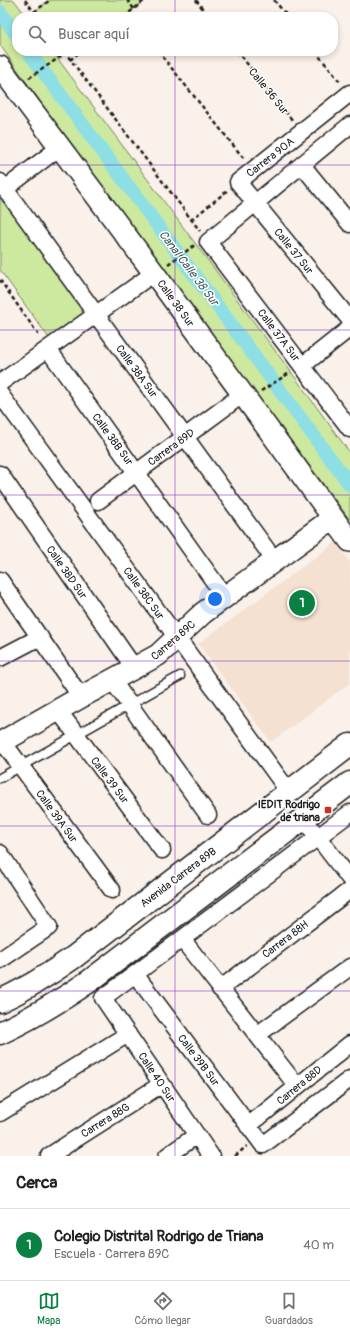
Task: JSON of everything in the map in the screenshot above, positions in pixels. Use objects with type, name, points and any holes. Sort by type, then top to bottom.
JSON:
[{"type":"main road","name":"Avenida Carrera 89B","points":[[0,1001],[23,990],[74,957],[350,745]]},
{"type":"main road","points":[[0,1033],[23,1023],[57,1003],[91,980],[350,783]]},
{"type":"street","name":"Calle 38 Sur","points":[[0,67],[60,147],[158,271],[249,394],[350,541]]},
{"type":"street","name":"Carrera 90A","points":[[238,182],[350,94]]},
{"type":"street","points":[[202,243],[255,203],[350,127]]},
{"type":"street","points":[[2,185],[60,147]]},
{"type":"street","points":[[302,165],[350,224]]},
{"type":"street","name":"Calle 37 Sur","points":[[238,182],[350,320]]},
{"type":"street","name":"Calle 38A Sur","points":[[2,185],[275,561]]},
{"type":"street","name":"Calle 37A Sur","points":[[202,243],[297,369],[350,429]]},
{"type":"street","points":[[0,383],[158,271]]},
{"type":"street","points":[[297,369],[350,328]]},
{"type":"street","name":"Calle 38B Sur","points":[[48,349],[225,597]]},
{"type":"street","name":"Calle 38C Sur","points":[[0,394],[289,792]]},
{"type":"street","name":"Carrera 89D","points":[[98,501],[185,437],[249,394]]},
{"type":"street","name":"Calle 38D Sur","points":[[0,474],[135,669]]},
{"type":"street","name":"Carrera 89C","points":[[1,743],[158,655],[203,613],[333,518]]},
{"type":"street","points":[[0,580],[81,697]]},
{"type":"street","points":[[0,658],[40,637]]},
{"type":"street","points":[[112,680],[208,815]]},
{"type":"street","name":"Calle 39 Sur","points":[[58,710],[162,850]]},
{"type":"street","name":"Calle 39A Sur","points":[[1,743],[21,766],[112,890]]},
{"type":"street","points":[[135,974],[350,813]]},
{"type":"street","points":[[303,818],[350,879]]},
{"type":"street","points":[[0,854],[6,876],[49,927],[0,960]]},
{"type":"street","name":"Carrera 88H","points":[[220,989],[350,890]]},
{"type":"street","points":[[182,939],[293,1081]]},
{"type":"street","points":[[257,1036],[350,967]]},
{"type":"street","name":"Calle 40 Sur","points":[[135,974],[103,998],[211,1156]]},
{"type":"street","name":"Calle 39B Sur","points":[[135,974],[263,1145],[348,1083]]},
{"type":"street","points":[[0,1113],[128,1034]]},
{"type":"street","name":"Carrera 88D","points":[[248,1126],[350,1044]]},
{"type":"street","name":"Carrera 88G","points":[[49,1156],[162,1084]]},
{"type":"street","points":[[167,1156],[197,1135]]},
{"type":"lane","points":[[0,778],[180,676]]},
{"type":"path","points":[[25,0],[34,12],[50,0]]},
{"type":"path","points":[[126,0],[134,9]]},
{"type":"path","points":[[130,12],[145,0]]},
{"type":"path","points":[[196,0],[206,12]]},
{"type":"path","points":[[274,0],[284,12]]},
{"type":"path","points":[[25,80],[61,56]]},
{"type":"path","points":[[68,56],[70,60],[75,56]]},
{"type":"path","points":[[162,56],[253,170]]},
{"type":"path","name":"Calle 36 Sur","points":[[241,56],[302,132]]},
{"type":"path","points":[[319,56],[350,94]]},
{"type":"path","name":"Carrera 90A","points":[[70,60],[191,220],[238,182]]},
{"type":"path","points":[[158,271],[202,243]]},
{"type":"path","points":[[0,280],[48,349]]},
{"type":"path","points":[[249,394],[297,369]]},
{"type":"shaded area","points":[[336,542],[350,562],[350,683],[271,742],[198,644]]},
{"type":"green space","points":[[0,0],[14,0],[23,12],[12,12],[12,56],[56,56],[350,453],[350,520],[81,159],[0,45]]},
{"type":"green space","points":[[50,0],[145,0],[130,12],[34,12]]},
{"type":"green space","points":[[0,192],[85,313],[49,338],[0,270]]},
{"type":"waterway","name":"Canal Calle 38 Sur","points":[[0,12],[12,29]]},
{"type":"waterway","name":"Canal Calle 38 Sur","points":[[32,56],[350,485]]},
{"type":"place","name":"Colegio Distrital Rodrigo de Triana","points":[[302,603]]},
{"type":"place","name":"IEDIT Rodrigo de triana","points":[[328,810]]}]
